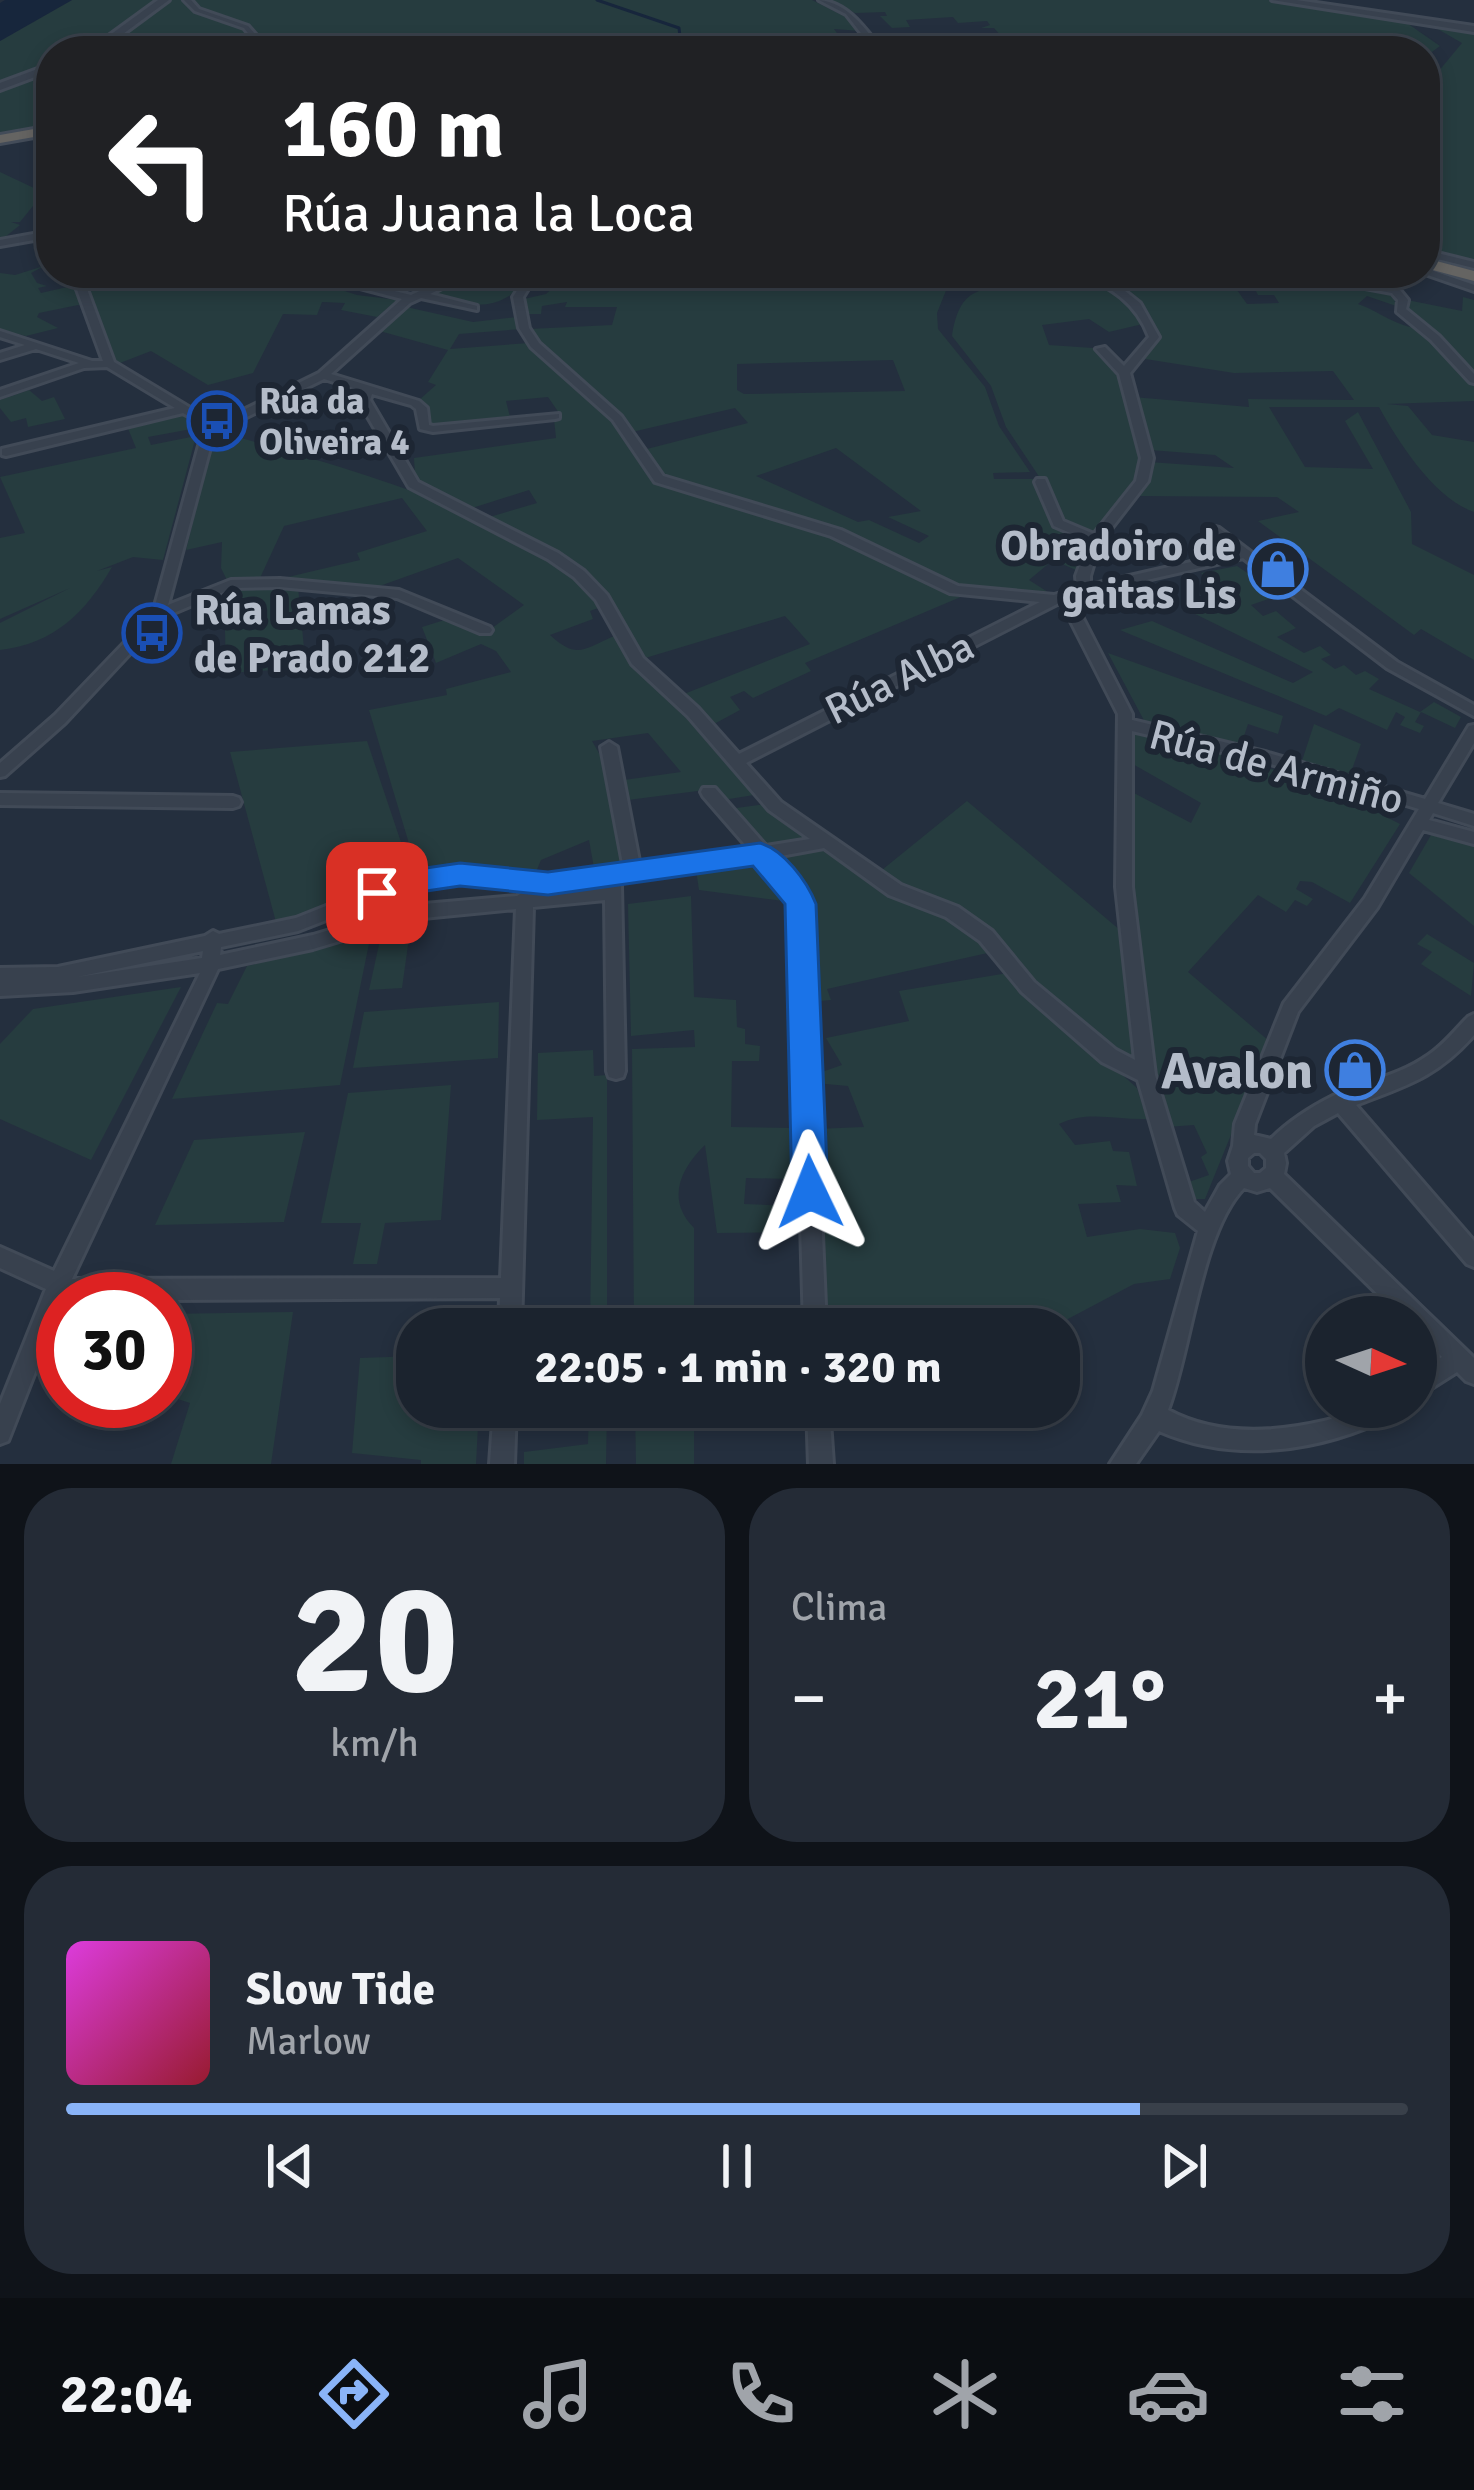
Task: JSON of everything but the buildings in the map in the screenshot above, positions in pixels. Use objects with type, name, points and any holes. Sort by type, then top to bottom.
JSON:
[{"type":"highway","points":[[0,139],[36,133]]},
{"type":"highway","points":[[1440,270],[1474,276]]},
{"type":"street","points":[[114,36],[164,0]]},
{"type":"street","points":[[187,0],[197,10],[246,27],[254,36]]},
{"type":"street","points":[[822,0],[848,13],[867,36]]},
{"type":"street","points":[[1277,0],[1474,29]]},
{"type":"street","points":[[0,87],[36,74]]},
{"type":"street","points":[[0,243],[36,239]]},
{"type":"street","points":[[1440,257],[1474,266]]},
{"type":"street","points":[[1440,273],[1474,288]]},
{"type":"street","points":[[81,288],[109,364]]},
{"type":"street","points":[[378,288],[473,308]]},
{"type":"street","points":[[208,431],[323,375],[427,288]]},
{"type":"street","points":[[523,288],[518,297],[524,328],[551,362],[617,418],[658,478],[836,533],[955,590],[1060,597],[1244,554]]},
{"type":"street","points":[[1112,288],[1133,302],[1154,337],[1124,373]]},
{"type":"street","points":[[1379,288],[1403,288]]},
{"type":"street","points":[[1395,291],[1403,300],[1401,310],[1474,380]]},
{"type":"street","points":[[0,334],[90,363],[109,364],[206,424],[208,431],[159,614]]},
{"type":"street","points":[[0,357],[37,345]]},
{"type":"street","points":[[1084,590],[1083,576],[1096,541],[1142,481],[1148,458],[1124,373],[1101,349]]},
{"type":"street","points":[[0,394],[90,363]]},
{"type":"street","points":[[323,375],[416,403],[424,427],[433,429],[555,416]]},
{"type":"street","points":[[369,388],[364,400],[413,484],[579,574],[602,598],[637,662],[693,712],[775,806],[895,890],[952,912],[986,937],[1028,987],[1109,1056],[1129,1071],[1146,1076]]},
{"type":"street","points":[[6,452],[184,409]]},
{"type":"street","points":[[1042,482],[1058,523],[1096,541]]},
{"type":"street","points":[[1215,531],[1392,665],[1474,711]]},
{"type":"street","points":[[0,772],[60,718],[159,614],[214,590],[257,582],[399,594],[485,630]]},
{"type":"street","points":[[1060,597],[1126,724],[1124,887],[1146,1076],[1185,1208],[1209,1228]]},
{"type":"street","name":"Rúa Alba","points":[[736,762],[1060,597]]},
{"type":"street","name":"Rúa de Armiño","points":[[1126,724],[1286,763],[1424,815]]},
{"type":"street","points":[[1274,1178],[1259,1181],[1244,1174],[1236,1158],[1290,1008],[1371,903],[1474,730]]},
{"type":"street","points":[[609,746],[620,882],[616,1071]]},
{"type":"street","points":[[709,791],[796,892],[801,906],[814,1308]]},
{"type":"street","points":[[0,799],[232,802]]},
{"type":"street","points":[[1424,815],[1474,820]]},
{"type":"street","points":[[1424,815],[1474,838]]},
{"type":"street","points":[[0,975],[34,981],[211,964],[313,942],[412,911],[620,882],[822,843]]},
{"type":"street","points":[[0,988],[320,918],[412,882],[477,874],[526,892]]},
{"type":"street","points":[[510,1308],[526,892]]},
{"type":"street","points":[[65,1272],[211,964],[213,938]]},
{"type":"street","points":[[1271,1152],[1288,1134],[1340,1101],[1424,1069],[1474,1022]]},
{"type":"street","points":[[1340,1101],[1474,1257]]},
{"type":"street","points":[[1243,1146],[1257,1144],[1271,1152],[1278,1163],[1274,1178]]},
{"type":"street","points":[[1122,1464],[1155,1416],[1209,1228],[1228,1184],[1244,1174]]},
{"type":"street","points":[[1274,1178],[1466,1366],[1437,1378]]},
{"type":"street","points":[[0,1258],[36,1275]]},
{"type":"street","points":[[192,1290],[510,1288]]},
{"type":"street","points":[[0,1433],[36,1342]]},
{"type":"street","points":[[1155,1416],[1178,1431],[1213,1442],[1299,1438],[1346,1428]]},
{"type":"street","points":[[502,1464],[504,1428]]},
{"type":"street","points":[[819,1428],[821,1464]]},
{"type":"green space","points":[[72,0],[160,0],[110,36],[36,36],[36,70],[0,84],[0,41]]},
{"type":"green space","points":[[166,0],[181,0],[193,11],[242,28],[249,36],[117,36]]},
{"type":"green space","points":[[191,0],[812,0],[850,19],[861,31],[834,29],[839,36],[258,36],[244,24]]},
{"type":"green space","points":[[830,0],[1271,0],[1404,21],[1426,36],[1001,36],[994,28],[981,28],[990,25],[987,21],[906,20],[910,27],[892,28],[880,16],[887,16],[885,12],[855,13]]},
{"type":"green space","points":[[1429,24],[1474,31],[1474,264],[1440,255],[1440,70],[1462,43]]},
{"type":"green space","points":[[36,75],[36,129],[0,135],[0,88]]},
{"type":"green space","points":[[0,172],[36,188],[36,202],[20,222],[11,222],[20,225],[0,241]]},
{"type":"green space","points":[[36,268],[31,273],[41,293],[77,288],[83,304],[39,313],[37,317],[58,328],[26,336],[0,330],[0,273],[15,275]]},
{"type":"green space","points":[[88,288],[335,288],[398,300],[377,317],[341,310],[345,303],[322,302],[317,315],[283,314],[253,373],[208,385],[151,351],[120,363]]},
{"type":"green space","points":[[440,288],[519,288],[506,298],[482,305],[429,293]]},
{"type":"green space","points":[[552,288],[947,288],[937,313],[938,329],[985,387],[999,426],[1030,472],[993,473],[994,479],[1034,479],[1055,524],[1090,542],[1076,570],[1053,560],[1029,580],[1051,594],[976,593],[952,587],[853,537],[671,482],[653,470],[643,450],[748,423],[735,408],[632,432],[536,343],[529,329],[612,325],[617,307],[565,307],[567,302],[542,306],[541,314],[527,314],[524,299]],"holes":[[[893,360],[905,391],[744,394],[737,390],[737,364]],[[836,448],[921,511],[888,517],[929,536],[919,543],[869,520],[858,522],[756,476]]]},
{"type":"green space","points":[[1108,288],[1147,323],[1109,332],[1089,319],[1042,325],[1049,345],[1093,348],[1121,374],[1145,463],[1138,485],[1094,538],[1062,523],[1050,493],[1006,427],[991,386],[952,336],[960,308],[982,290]]},
{"type":"green space","points":[[1120,288],[1236,288],[1247,304],[1279,303],[1274,295],[1258,295],[1254,288],[1370,288],[1393,293],[1396,306],[1367,296],[1358,304],[1420,328],[1474,385],[1474,401],[1387,404],[1408,406],[1432,435],[1474,442],[1474,512],[1432,482],[1379,407],[1269,407],[1305,467],[1373,469],[1345,421],[1358,412],[1411,512],[1412,544],[1474,575],[1474,660],[1421,629],[1414,635],[1258,521],[1299,512],[1277,497],[1140,496],[1149,462],[1234,468],[1215,455],[1150,450],[1133,397],[1249,407],[1248,399],[1354,400],[1333,371],[1234,373],[1139,358],[1156,342],[1146,309]]},
{"type":"green space","points":[[1463,297],[1474,300],[1474,372],[1403,305],[1407,300],[1462,311]]},
{"type":"green space","points":[[402,306],[473,322],[517,317],[521,329],[459,334],[450,349],[529,343],[627,436],[655,480],[825,531],[963,596],[805,663],[811,671],[753,698],[744,691],[730,697],[740,710],[714,724],[679,696],[810,644],[785,616],[642,659],[604,593],[486,518],[537,503],[529,490],[469,509],[409,475],[415,473],[414,458],[556,438],[554,419],[559,413],[548,397],[506,401],[510,417],[437,426],[427,421],[419,400],[436,385],[428,382],[448,350],[376,330]]},
{"type":"green space","points":[[29,390],[42,401],[54,397],[65,419],[28,427],[26,418],[11,422],[0,400]]},
{"type":"green space","points":[[184,414],[197,428],[148,437],[151,445],[196,436],[163,560],[133,557],[97,571],[112,567],[66,623],[37,641],[0,650],[0,623],[70,588],[0,619],[0,538],[25,533],[0,477],[136,448],[127,426]]},
{"type":"green space","points":[[220,432],[426,497],[529,545],[571,574],[601,607],[590,611],[593,619],[550,635],[574,650],[614,636],[754,795],[723,800],[713,789],[628,800],[624,780],[681,772],[648,733],[592,741],[607,767],[622,864],[594,868],[589,840],[541,860],[536,872],[471,871],[419,877],[369,710],[447,695],[446,689],[511,672],[496,651],[481,644],[436,663],[422,627],[451,618],[488,631],[524,605],[458,558],[374,588],[271,581],[360,560],[357,553],[427,531],[402,498],[284,526],[260,578],[228,582],[221,568],[222,542],[186,550],[214,436]]},
{"type":"green space","points":[[1237,566],[1280,595],[1251,605],[1263,616],[1276,611],[1296,628],[1277,637],[1304,653],[1320,646],[1331,655],[1321,659],[1335,669],[1344,665],[1356,675],[1365,671],[1379,679],[1369,689],[1420,712],[1434,702],[1461,717],[1455,728],[1421,712],[1415,722],[1424,726],[1420,733],[1400,725],[1405,717],[1396,712],[1387,730],[1339,708],[1326,716],[1120,630],[1152,621],[1293,683],[1313,672],[1187,610],[1226,599],[1201,573]]},
{"type":"green space","points":[[298,587],[306,668],[226,673],[224,589]]},
{"type":"green space","points":[[1108,653],[1283,716],[1278,734],[1248,724],[1240,748],[1147,726]]},
{"type":"green space","points":[[1314,724],[1361,744],[1349,778],[1301,764]]},
{"type":"green space","points":[[1133,732],[1168,735],[1271,769],[1354,788],[1351,799],[1400,824],[1350,903],[1312,882],[1300,881],[1296,889],[1313,899],[1307,906],[1295,900],[1286,912],[1258,895],[1188,972],[1269,1041],[1205,1199],[1193,1199],[1183,1184],[1209,1175],[1201,1157],[1207,1153],[1194,1125],[1167,1127],[1147,1048],[1134,917],[1132,792],[1191,823],[1201,803],[1131,763]]},
{"type":"green space","points":[[367,741],[406,857],[401,878],[313,915],[276,922],[230,752]]},
{"type":"green space","points":[[967,801],[1127,936],[1139,1063],[1110,1050],[1030,977],[999,941],[877,874]]},
{"type":"green space","points":[[765,804],[809,838],[758,846],[729,809]]},
{"type":"green space","points":[[1431,835],[1474,846],[1474,926],[1409,873]]},
{"type":"green space","points":[[822,850],[949,918],[992,952],[827,989],[831,1000],[810,1002],[807,909],[774,862],[778,855]]},
{"type":"green space","points":[[742,860],[773,874],[791,902],[699,890],[696,870]]},
{"type":"green space","points":[[691,896],[694,997],[736,1000],[737,1027],[745,1029],[745,1044],[760,1046],[759,1061],[732,1061],[731,1127],[791,1128],[791,1179],[746,1178],[744,1204],[792,1206],[793,1232],[717,1233],[705,1145],[683,1174],[680,1207],[694,1228],[694,1308],[634,1308],[632,1049],[695,1047],[694,1030],[631,1036],[628,904]]},
{"type":"green space","points":[[411,924],[402,988],[369,990],[382,931]]},
{"type":"green space","points":[[371,934],[340,1085],[172,1099],[217,1003],[228,1004],[247,966]]},
{"type":"green space","points":[[1427,934],[1474,963],[1471,996],[1421,964],[1432,952],[1417,944]]},
{"type":"green space","points":[[1008,973],[1137,1088],[1147,1119],[1091,1117],[1059,1124],[1075,1145],[1110,1141],[1113,1151],[1129,1152],[1137,1186],[1116,1185],[1121,1202],[1078,1204],[1087,1237],[1140,1229],[1175,1233],[1180,1248],[1170,1279],[1134,1284],[1080,1313],[1080,1308],[824,1308],[817,1129],[864,1127],[848,1086],[815,1083],[816,1074],[842,1065],[826,1038],[909,1021],[899,991]]},
{"type":"green space","points":[[181,987],[91,1160],[0,1119],[0,1044],[33,1009]]},
{"type":"green space","points":[[499,1002],[498,1058],[353,1068],[364,1012]]},
{"type":"green space","points":[[593,1050],[594,1076],[607,1075],[607,1308],[590,1308],[593,1117],[537,1120],[538,1053]]},
{"type":"green space","points":[[451,1085],[441,1220],[385,1223],[377,1264],[353,1264],[361,1223],[321,1223],[348,1093]]},
{"type":"green space","points":[[305,1132],[284,1222],[155,1225],[194,1140]]},
{"type":"green space","points":[[293,1312],[271,1464],[171,1464],[182,1428],[192,1428],[192,1314]]},
{"type":"green space","points":[[396,1357],[396,1428],[478,1428],[476,1464],[421,1464],[421,1460],[352,1453],[360,1358]]},
{"type":"green space","points":[[588,1428],[607,1428],[606,1464],[524,1464],[524,1452],[588,1444]]},
{"type":"green space","points":[[635,1428],[694,1428],[694,1464],[636,1464]]},
{"type":"water","points":[[72,0],[0,41],[0,3]]},
{"type":"waterway","points":[[597,0],[679,28],[680,36]]},
{"type":"place","name":"Rúa da Oliveira 4","points":[[217,421]]},
{"type":"place","name":"Obradoiro de gaitas Lis","points":[[1278,569]]},
{"type":"place","name":"Rúa Lamas de Prado 212","points":[[152,633]]},
{"type":"place","name":"Avalon","points":[[1355,1070]]},
{"type":"route","points":[[377,893],[460,875],[494,874],[548,883],[760,854],[796,892],[800,904],[810,1192]]}]
